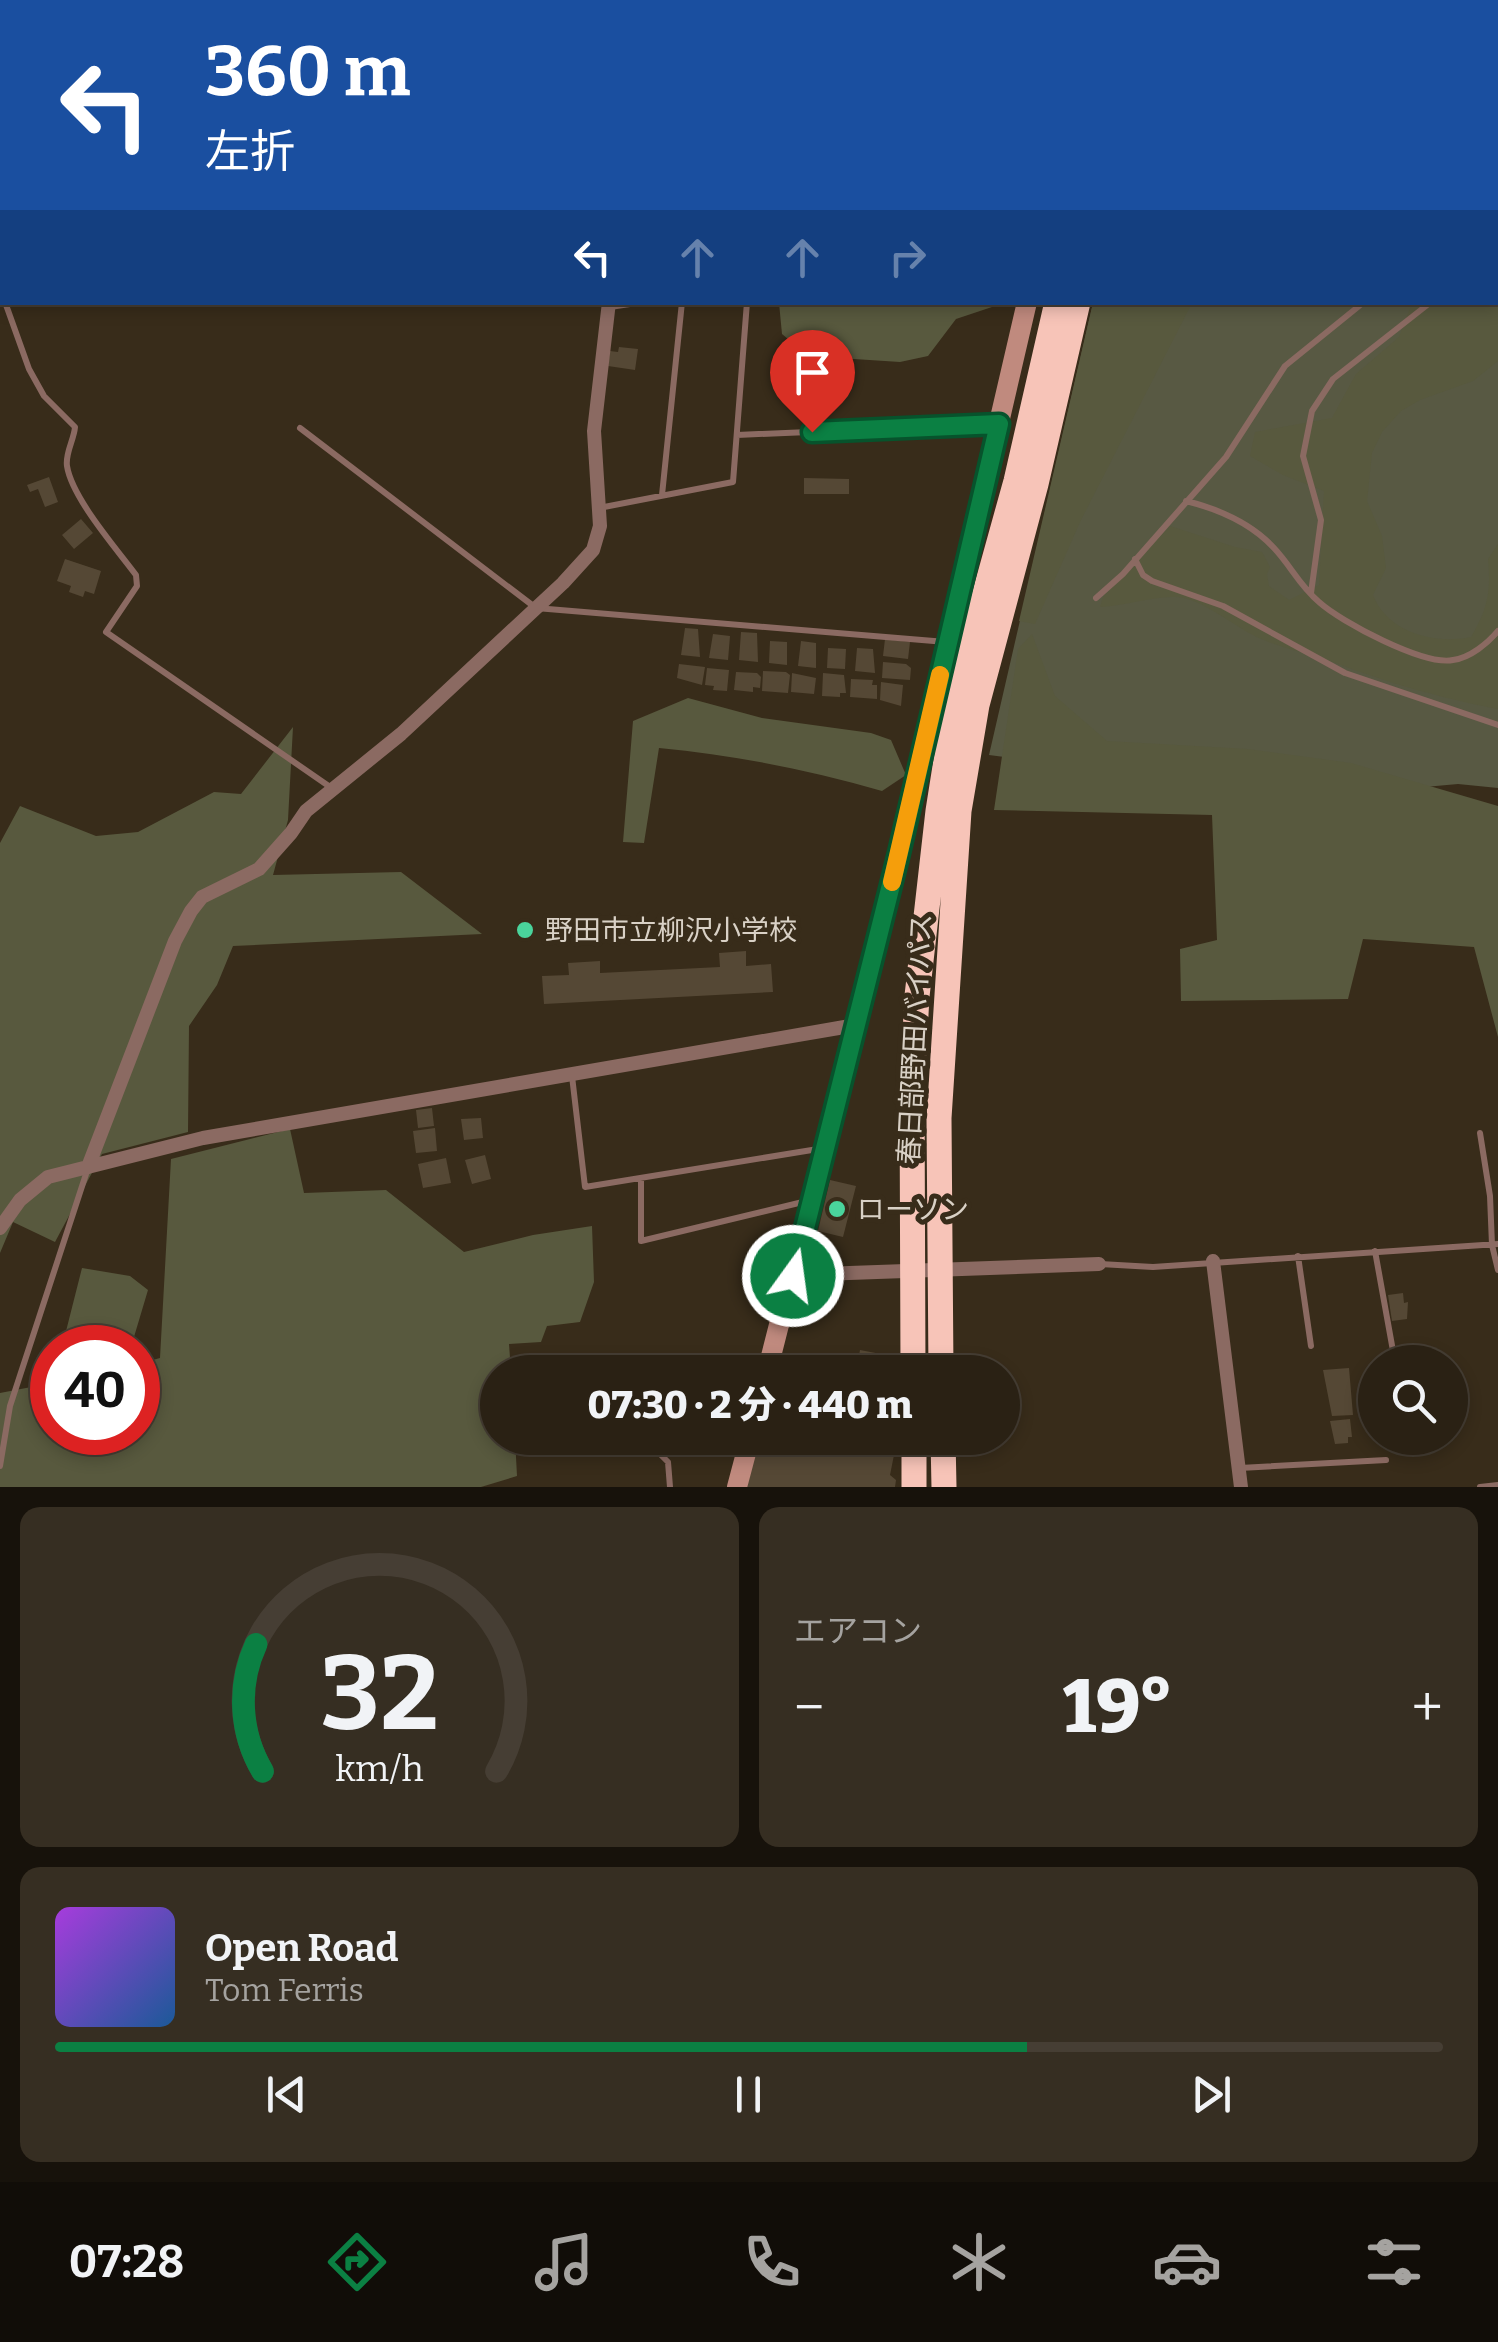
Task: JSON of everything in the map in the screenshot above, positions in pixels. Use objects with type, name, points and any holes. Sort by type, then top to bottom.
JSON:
[{"type":"highway","name":"春日部野田バイパス","points":[[938,1355],[925,1269],[912,1088],[917,996],[950,735],[1057,305]]},
{"type":"highway","name":"春日部野田バイパス","points":[[916,1355],[959,811],[977,704],[1036,484],[1077,305]]},
{"type":"highway","points":[[914,1455],[914,1487]]},
{"type":"highway","points":[[943,1455],[944,1487]]},
{"type":"street","points":[[88,1167],[175,940],[190,911],[202,898],[259,869],[306,811],[379,754],[536,608],[592,550],[600,526],[594,431],[609,305]]},
{"type":"street","points":[[772,1355],[856,1024],[1026,305]]},
{"type":"street","points":[[0,1228],[20,1200],[48,1177],[203,1138],[856,1024]]},
{"type":"street","points":[[1213,1261],[1241,1487]]},
{"type":"street","points":[[793,1276],[1099,1264]]},
{"type":"street","points":[[736,1487],[745,1455]]},
{"type":"lane","points":[[5,305],[28,369],[44,396],[75,427],[66,459],[70,478],[93,518],[136,575],[137,586],[106,632],[334,789]]},
{"type":"lane","points":[[662,496],[682,305]]},
{"type":"lane","points":[[598,508],[733,482],[747,305]]},
{"type":"lane","points":[[1096,598],[1226,458],[1285,366],[1360,305]]},
{"type":"lane","points":[[1311,594],[1321,520],[1303,456],[1312,410],[1333,379],[1428,305]]},
{"type":"lane","points":[[737,435],[999,424]]},
{"type":"lane","points":[[300,428],[536,608],[947,642]]},
{"type":"lane","points":[[1185,501],[1216,509],[1252,531],[1274,548],[1294,577],[1322,605],[1370,635],[1416,654],[1452,661],[1483,646],[1498,631]]},
{"type":"lane","points":[[1135,559],[1143,575],[1152,582],[1223,606],[1345,673],[1498,725]]},
{"type":"lane","points":[[572,1075],[585,1187],[825,1148]]},
{"type":"lane","points":[[1480,1133],[1498,1270]]},
{"type":"lane","points":[[0,1466],[10,1406],[88,1167]]},
{"type":"lane","points":[[641,1178],[642,1241],[812,1200]]},
{"type":"lane","points":[[1099,1264],[1153,1267],[1495,1244]]},
{"type":"lane","points":[[1375,1251],[1392,1345]]},
{"type":"lane","points":[[1298,1256],[1311,1346]]},
{"type":"lane","points":[[662,1455],[668,1462],[670,1487]]},
{"type":"lane","points":[[1238,1468],[1386,1460]]},
{"type":"lane","points":[[1480,1487],[1498,1485]]},
{"type":"green space","points":[[779,305],[998,305],[956,319],[928,356],[900,362],[808,356],[782,334]]},
{"type":"green space","points":[[1093,305],[1498,305],[1498,788],[1458,784],[1314,797],[989,755]]},
{"type":"green space","points":[[1093,305],[1191,305],[1081,520],[1035,624],[1019,621]]},
{"type":"green space","points":[[1411,305],[1498,305],[1498,361],[1473,381],[1401,411],[1382,432],[1372,453],[1367,501],[1382,536],[1386,568],[1373,595],[1389,618],[1413,633],[1442,639],[1471,637],[1487,600],[1488,559],[1498,544],[1498,709],[1413,689],[1272,643],[1187,599],[1157,598],[1100,607],[1103,597],[1170,526],[1262,552],[1270,567],[1269,586],[1289,600],[1319,585],[1324,491],[1283,475],[1250,456],[1255,432],[1332,418],[1356,374],[1399,337]]},
{"type":"green space","points":[[1032,634],[1055,696],[1107,741],[1247,749],[1351,763],[1498,806],[1498,1037],[1474,947],[1363,939],[1348,999],[1181,1001],[1180,949],[1217,940],[1212,815],[994,810],[1018,649]]},
{"type":"green space","points":[[688,698],[762,718],[871,733],[891,740],[906,775],[882,791],[771,764],[659,748],[644,843],[623,842],[633,721]]},
{"type":"green space","points":[[293,727],[288,820],[273,875],[401,872],[482,934],[233,946],[217,985],[189,1026],[188,1132],[102,1154],[55,1242],[13,1222],[0,1253],[0,843],[20,806],[96,836],[138,832],[214,792],[241,794]]},
{"type":"green space","points":[[290,1129],[304,1193],[386,1190],[464,1252],[592,1226],[594,1282],[580,1322],[547,1326],[541,1342],[509,1344],[510,1355],[480,1355],[480,1455],[516,1455],[517,1476],[481,1487],[0,1487],[0,1393],[30,1387],[30,1455],[160,1455],[160,1358],[171,1159]]},
{"type":"green space","points":[[82,1268],[130,1276],[148,1290],[138,1325],[68,1325]]},
{"type":"building","points":[[619,347],[638,349],[635,370],[608,366],[610,351],[618,352]]},
{"type":"building","points":[[49,477],[58,502],[45,507],[38,489],[30,492],[27,485]]},
{"type":"building","points":[[804,478],[849,479],[849,494],[804,494]]},
{"type":"building","points":[[81,519],[93,533],[74,549],[62,535]]},
{"type":"building","points":[[65,559],[101,571],[94,594],[85,591],[83,597],[69,592],[71,586],[57,581]]},
{"type":"building","points":[[685,628],[698,629],[700,657],[681,655]]},
{"type":"building","points":[[741,632],[757,633],[758,662],[739,660]]},
{"type":"building","points":[[713,634],[730,636],[728,660],[709,658]]},
{"type":"building","points":[[885,639],[910,642],[908,659],[883,656]]},
{"type":"building","points":[[770,641],[787,642],[787,665],[769,663]]},
{"type":"building","points":[[801,641],[816,643],[816,668],[798,666]]},
{"type":"building","points":[[828,648],[846,649],[845,669],[827,668]]},
{"type":"building","points":[[857,648],[873,649],[875,673],[855,671]]},
{"type":"building","points":[[883,662],[906,664],[911,668],[910,680],[882,678]]},
{"type":"building","points":[[679,664],[705,667],[702,685],[677,678]]},
{"type":"building","points":[[707,668],[729,670],[727,691],[705,685]]},
{"type":"building","points":[[763,671],[790,675],[788,693],[762,691]]},
{"type":"building","points":[[736,672],[757,673],[761,677],[760,688],[753,687],[753,692],[734,690]]},
{"type":"building","points":[[792,673],[816,678],[814,694],[791,692]]},
{"type":"building","points":[[823,673],[844,675],[846,693],[840,693],[840,697],[822,696]]},
{"type":"building","points":[[851,679],[873,680],[877,699],[850,697]]},
{"type":"building","points":[[881,682],[903,685],[901,706],[880,700]]},
{"type":"building","points":[[746,951],[746,966],[771,964],[773,992],[544,1004],[542,976],[569,975],[568,963],[600,961],[600,973],[720,967],[719,953]]},
{"type":"building","points":[[432,1108],[434,1126],[418,1128],[416,1110]]},
{"type":"building","points":[[481,1118],[483,1138],[464,1140],[461,1119]]},
{"type":"building","points":[[435,1128],[437,1151],[416,1153],[413,1131]]},
{"type":"building","points":[[485,1155],[491,1179],[472,1184],[465,1160]]},
{"type":"building","points":[[446,1158],[451,1183],[423,1188],[418,1164]]},
{"type":"building","name":"ローソン","points":[[830,1180],[856,1186],[843,1237],[818,1231]]},
{"type":"building","points":[[1403,1293],[1404,1303],[1408,1302],[1407,1319],[1392,1321],[1388,1295]]},
{"type":"building","points":[[860,1350],[886,1355],[859,1355]]},
{"type":"building","points":[[1349,1368],[1353,1415],[1332,1416],[1323,1370]]},
{"type":"building","points":[[1350,1419],[1352,1437],[1348,1437],[1348,1443],[1335,1444],[1330,1421]]},
{"type":"building","points":[[754,1455],[894,1455],[890,1475],[896,1480],[895,1487],[747,1487]]},
{"type":"slow traffic","points":[[892,882],[940,675]]},
{"type":"place","name":"野田市立柳沢小学校","points":[[525,930]]},
{"type":"place","name":"ローソン","points":[[837,1209]]},
{"type":"route","points":[[793,1276],[899,853],[999,424],[812,432]]}]
